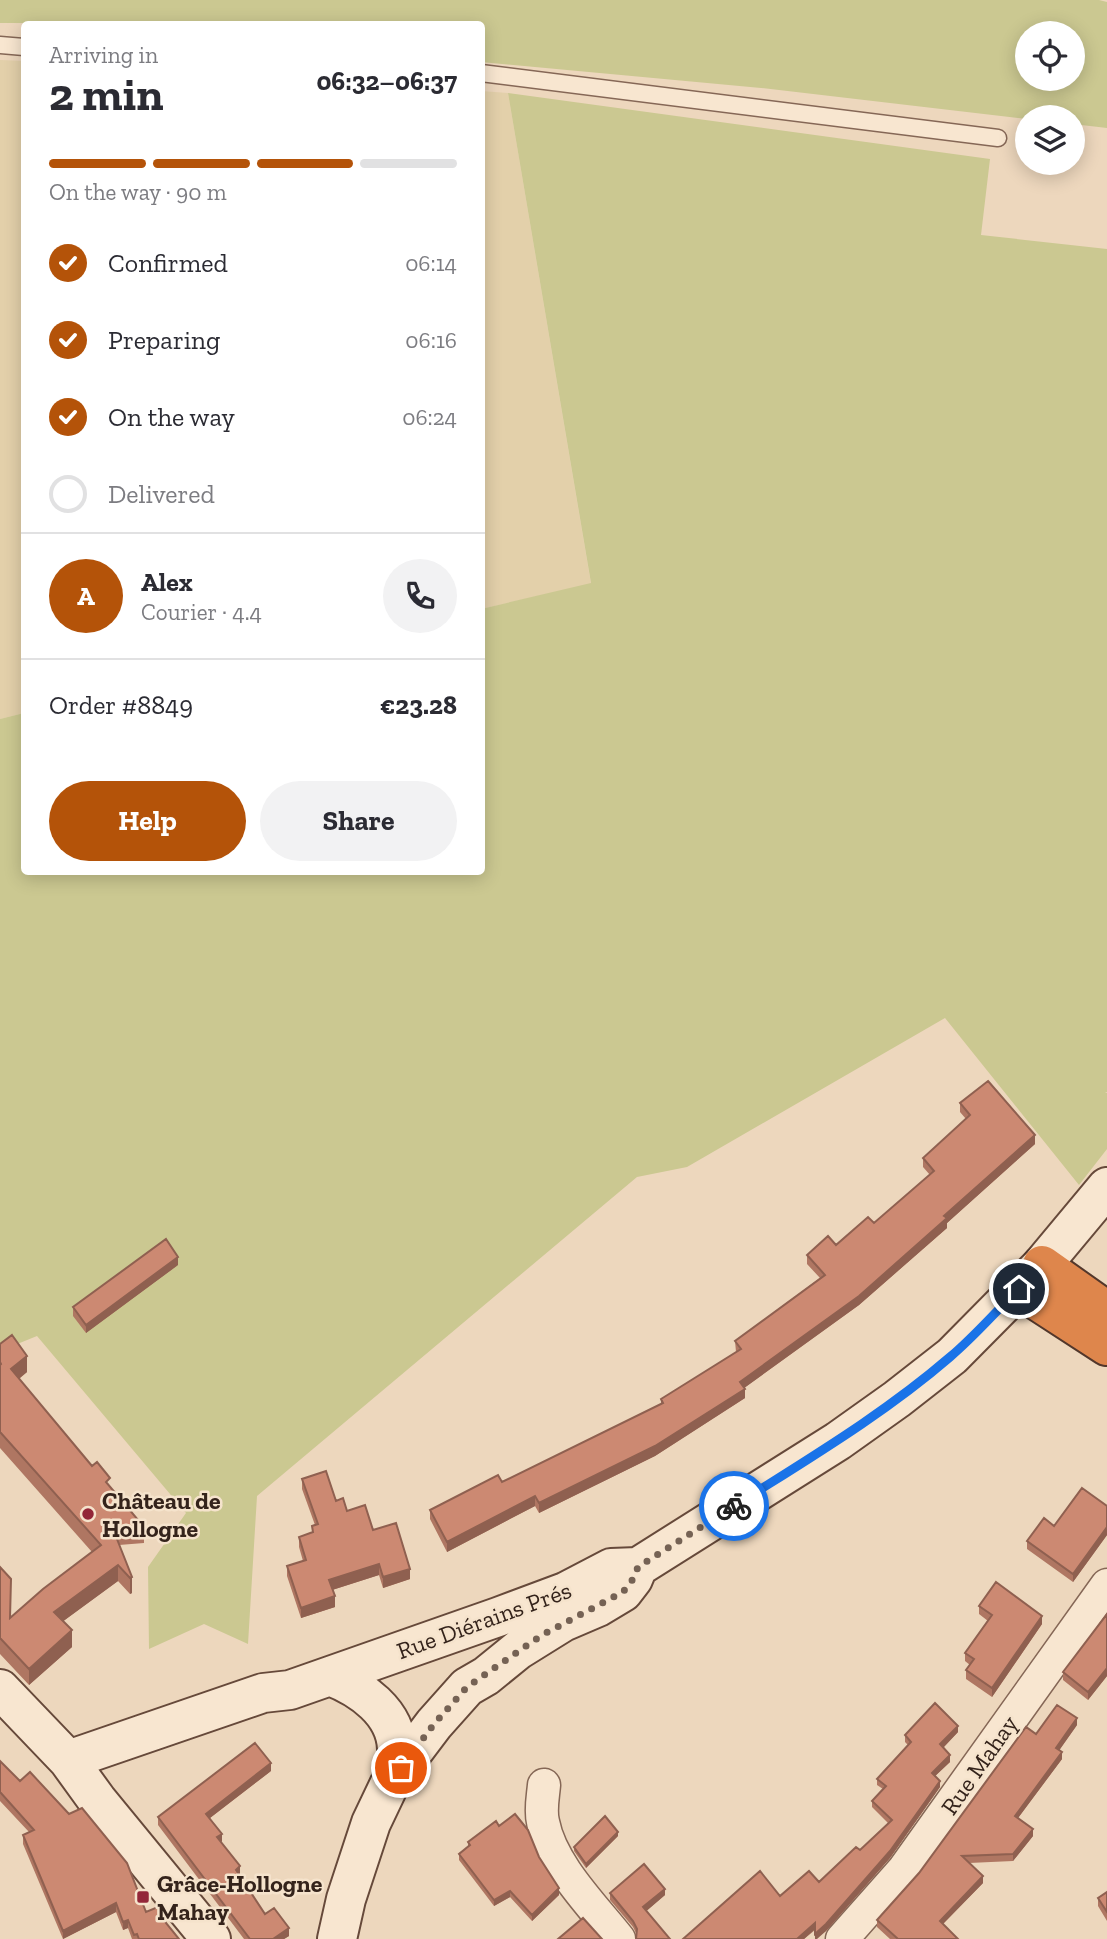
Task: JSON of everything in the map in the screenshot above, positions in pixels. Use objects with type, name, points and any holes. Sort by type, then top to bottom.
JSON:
[{"type":"highway","points":[[1030,1277],[1107,1311]]},
{"type":"highway","points":[[1030,1277],[1107,1346]]},
{"type":"main road","name":"Rue Diérains Prés","points":[[68,1760],[263,1693],[290,1690],[330,1676],[542,1601],[611,1568],[638,1567],[838,1441],[952,1356],[1030,1277],[1107,1187]]},
{"type":"main road","name":"Rue Diérains Prés","points":[[391,1781],[434,1724],[467,1687],[542,1635],[623,1592],[638,1567]]},
{"type":"main road","name":"Rue Diérains Prés","points":[[330,1676],[377,1704],[384,1712],[398,1747],[391,1781],[361,1849],[337,1939]]},
{"type":"main road","points":[[0,1689],[68,1760],[97,1800],[211,1939]]},
{"type":"street","name":"Rue Mahay","points":[[842,1939],[904,1869],[1107,1585]]},
{"type":"street","points":[[544,1785],[543,1823],[559,1864],[619,1939]]},
{"type":"street","points":[[173,1890],[192,1939]]},
{"type":"lane","points":[[0,45],[21,47]]},
{"type":"lane","points":[[485,74],[998,138]]},
{"type":"shaded area","points":[[0,0],[1099,0],[1107,2],[1107,128],[1085,125],[1085,105],[1015,105],[1015,118],[761,88],[485,62],[485,21],[0,23]]},
{"type":"shaded area","points":[[0,60],[21,61],[21,714],[0,719]]},
{"type":"shaded area","points":[[485,91],[508,93],[591,584],[485,608]]},
{"type":"shaded area","points":[[508,93],[990,159],[981,235],[1107,249],[1107,1149],[1079,1185],[945,1018],[687,1167],[637,1177],[257,1496],[248,1644],[204,1624],[149,1649],[148,1567],[186,1513],[37,1336],[0,1351],[0,719],[21,714],[21,875],[485,875],[485,608],[591,583]]},
{"type":"building","points":[[988,1081],[1035,1135],[859,1296],[740,1382],[745,1389],[655,1446],[539,1503],[535,1496],[447,1542],[430,1510],[498,1475],[502,1482],[663,1403],[661,1399],[741,1349],[735,1341],[825,1275],[807,1255],[828,1236],[836,1245],[868,1217],[874,1223],[934,1171],[923,1158],[970,1115],[960,1103]]},
{"type":"building","points":[[166,1239],[178,1257],[86,1325],[73,1307]]},
{"type":"building","name":"Château de Hollogne","points":[[12,1335],[27,1356],[11,1369],[92,1466],[97,1462],[110,1478],[106,1482],[144,1527],[113,1529],[132,1577],[118,1565],[54,1612],[72,1630],[29,1669],[0,1638],[0,1567],[11,1579],[10,1618],[101,1545],[0,1432],[0,1344]]},
{"type":"building","points":[[326,1471],[336,1501],[343,1498],[347,1511],[365,1505],[373,1530],[396,1523],[410,1569],[383,1577],[379,1564],[329,1580],[335,1596],[301,1608],[287,1566],[306,1560],[299,1537],[313,1532],[312,1526],[318,1524],[302,1479]]},
{"type":"building","points":[[1082,1488],[1107,1506],[1107,1527],[1073,1574],[1027,1541],[1044,1518],[1054,1526]]},
{"type":"building","points":[[996,1582],[1042,1616],[992,1688],[966,1670],[974,1659],[965,1653],[992,1615],[979,1606]]},
{"type":"building","points":[[1107,1614],[1107,1668],[1088,1692],[1063,1672]]},
{"type":"building","points":[[935,1703],[958,1726],[940,1744],[950,1755],[932,1773],[940,1781],[890,1851],[826,1924],[815,1934],[815,1923],[797,1939],[683,1939],[760,1871],[780,1896],[809,1871],[819,1882],[856,1847],[860,1850],[892,1820],[872,1801],[886,1786],[877,1779],[911,1742],[905,1735]]},
{"type":"building","points":[[1057,1705],[1077,1718],[1056,1748],[1062,1752],[1015,1816],[1033,1829],[1013,1854],[962,1856],[983,1876],[940,1921],[958,1939],[898,1939],[877,1920],[919,1873],[1026,1727],[1036,1734]]},
{"type":"building","points":[[255,1743],[271,1763],[206,1814],[222,1834],[217,1837],[240,1866],[236,1870],[265,1914],[274,1908],[289,1928],[273,1939],[250,1939],[158,1817]]},
{"type":"building","points":[[0,1761],[20,1781],[30,1772],[69,1814],[82,1808],[127,1863],[146,1912],[158,1907],[179,1939],[139,1939],[137,1934],[134,1935],[128,1920],[123,1922],[116,1903],[63,1931],[23,1835],[34,1830],[0,1792]]},
{"type":"building","points":[[515,1814],[528,1830],[539,1857],[559,1888],[532,1915],[510,1891],[494,1900],[459,1854],[470,1845],[468,1842],[496,1821],[499,1826]]},
{"type":"building","points":[[605,1816],[618,1832],[586,1864],[574,1847]]},
{"type":"building","points":[[644,1864],[665,1889],[643,1907],[670,1939],[636,1939],[637,1929],[633,1921],[610,1893]]},
{"type":"building","points":[[1107,1892],[1107,1912],[1098,1898]]},
{"type":"building","points":[[583,1918],[602,1939],[558,1939]]},
{"type":"way so far","points":[[401,1768],[450,1704],[467,1687],[542,1635],[623,1592],[638,1567],[734,1506]]},
{"type":"place","name":"Château de Hollogne","points":[[88,1514]]},
{"type":"place","name":"Grâce-Hollogne Mahay","points":[[143,1897]]},
{"type":"route","points":[[734,1506],[838,1441],[897,1399],[952,1356],[1019,1289]]}]
